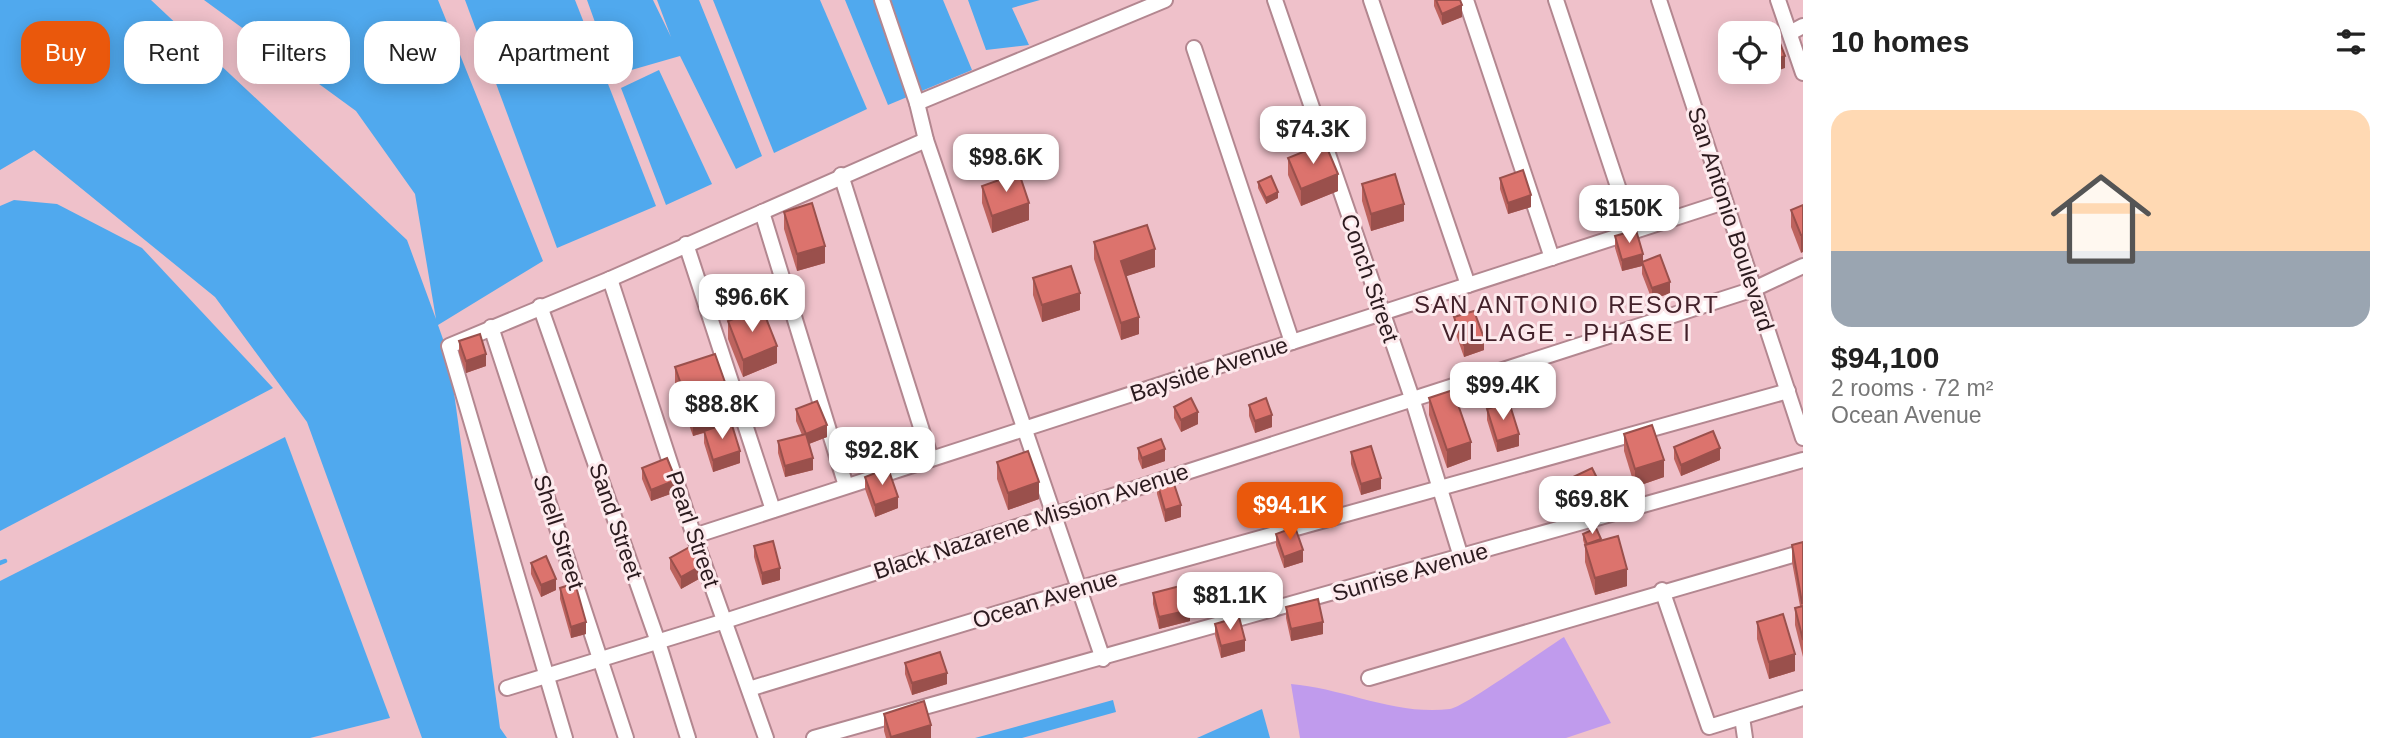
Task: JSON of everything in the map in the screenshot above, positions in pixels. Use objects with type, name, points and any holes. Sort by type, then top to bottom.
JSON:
[{"type":"street","points":[[882,0],[917,103],[926,140],[1056,512],[1104,659]]},
{"type":"street","points":[[917,103],[1165,0]]},
{"type":"street","name":"Conch Street","points":[[1275,0],[1412,398],[1461,557]]},
{"type":"street","points":[[1371,0],[1468,285]]},
{"type":"street","points":[[1466,0],[1552,258]]},
{"type":"street","points":[[1556,0],[1633,232]]},
{"type":"street","name":"San Antonio Boulevard","points":[[1659,0],[1803,438]]},
{"type":"street","points":[[1779,0],[1796,29],[1803,73]]},
{"type":"street","points":[[1194,48],[1292,342]]},
{"type":"street","points":[[565,738],[449,346],[610,279],[841,175],[926,140]]},
{"type":"street","points":[[841,175],[931,459]]},
{"type":"street","name":"Bayside Avenue","points":[[694,536],[1724,202]]},
{"type":"street","points":[[762,212],[846,486]]},
{"type":"street","points":[[686,244],[773,510]]},
{"type":"street","name":"Black Nazarene Mission Avenue","points":[[507,688],[725,621],[1754,289],[1803,266]]},
{"type":"street","name":"Pearl Street","points":[[610,279],[694,536],[766,738]]},
{"type":"street","name":"Sand Street","points":[[540,306],[658,642],[688,738]]},
{"type":"street","name":"Shell Street","points":[[491,327],[626,738]]},
{"type":"street","name":"Ocean Avenue","points":[[749,689],[1081,588],[1788,391]]},
{"type":"street","name":"Sunrise Avenue","points":[[814,738],[1104,659],[1803,460]]},
{"type":"street","points":[[1369,678],[1662,590],[1803,552]]},
{"type":"street","points":[[1662,590],[1709,727],[1803,698]]},
{"type":"street","points":[[1742,717],[1745,738]]},
{"type":"shaded area","points":[[1564,637],[1611,723],[1566,738],[1300,738],[1291,684],[1410,709],[1450,709],[1487,689]]},
{"type":"water","points":[[0,0],[151,0],[173,21],[124,21],[124,84],[223,84],[223,68],[237,81],[237,84],[241,84],[407,240],[436,319],[415,194],[356,111],[319,84],[350,84],[350,21],[237,21],[237,24],[204,0],[438,0],[446,21],[364,21],[364,84],[460,84],[460,55],[543,261],[438,325],[449,356],[500,728],[507,738],[422,738],[307,422],[215,297],[34,150],[0,170]]},
{"type":"water","points":[[465,0],[575,0],[583,21],[474,21],[474,24]]},
{"type":"water","points":[[587,0],[653,0],[671,37],[657,0],[699,0],[762,156],[736,169],[680,56],[633,70],[633,21],[595,21]]},
{"type":"water","points":[[713,0],[820,0],[867,109],[774,153]]},
{"type":"water","points":[[845,0],[943,0],[972,70],[888,105]]},
{"type":"water","points":[[968,0],[1040,0],[1012,8],[1029,45],[986,50]]},
{"type":"water","points":[[659,70],[712,184],[666,205],[621,88]]},
{"type":"water","points":[[496,84],[608,84],[656,206],[557,248]]},
{"type":"water","points":[[14,200],[57,204],[142,248],[273,388],[0,531],[0,206]]},
{"type":"water","points":[[285,437],[390,718],[310,738],[0,738],[0,581]]},
{"type":"water","points":[[1113,700],[1116,712],[1022,738],[975,738]]},
{"type":"water","points":[[1262,709],[1270,738],[1197,738]]},
{"type":"building","points":[[1436,0],[1460,0],[1462,5],[1442,14]]},
{"type":"building","points":[[1325,143],[1338,174],[1301,189],[1288,158]]},
{"type":"building","points":[[1523,170],[1531,195],[1508,203],[1500,178]]},
{"type":"building","points":[[1019,173],[1029,203],[992,216],[982,186]]},
{"type":"building","points":[[1395,174],[1404,204],[1371,214],[1362,184]]},
{"type":"building","points":[[1271,176],[1278,192],[1266,198],[1258,182]]},
{"type":"building","points":[[812,203],[825,246],[797,254],[784,212]]},
{"type":"building","points":[[1803,205],[1803,235],[1801,235],[1791,210]]},
{"type":"building","points":[[1147,225],[1155,249],[1121,261],[1139,317],[1121,323],[1094,242]]},
{"type":"building","points":[[1636,230],[1643,254],[1622,260],[1615,236]]},
{"type":"building","points":[[1660,255],[1670,282],[1652,288],[1642,262]]},
{"type":"building","points":[[1071,266],[1080,293],[1042,305],[1033,278]]},
{"type":"building","points":[[762,308],[777,346],[743,360],[728,321]]},
{"type":"building","points":[[1474,311],[1484,338],[1464,345],[1454,317]]},
{"type":"building","points":[[480,334],[486,354],[466,361],[459,341]]},
{"type":"building","points":[[715,354],[733,405],[693,419],[675,367]]},
{"type":"building","points":[[1453,390],[1471,442],[1447,450],[1429,398]]},
{"type":"building","points":[[1191,398],[1198,412],[1181,420],[1174,407]]},
{"type":"building","points":[[1266,398],[1272,415],[1255,421],[1249,405]]},
{"type":"building","points":[[817,401],[827,425],[806,434],[796,409]]},
{"type":"building","points":[[1509,402],[1519,434],[1497,441],[1487,409]]},
{"type":"building","points":[[731,422],[740,451],[713,460],[704,431]]},
{"type":"building","points":[[1652,425],[1664,460],[1635,469],[1624,434]]},
{"type":"building","points":[[1713,431],[1720,448],[1681,465],[1674,447]]},
{"type":"building","points":[[806,434],[813,458],[785,466],[778,441]]},
{"type":"building","points":[[1161,439],[1165,449],[1142,458],[1138,448]]},
{"type":"building","points":[[1371,446],[1381,478],[1361,484],[1351,452]]},
{"type":"building","points":[[1028,451],[1039,482],[1008,493],[997,462]]},
{"type":"building","points":[[667,458],[676,480],[651,490],[642,468]]},
{"type":"building","points":[[888,468],[898,497],[875,505],[865,477]]},
{"type":"building","points":[[1592,468],[1603,490],[1581,500],[1571,478]]},
{"type":"building","points":[[1172,478],[1181,505],[1165,510],[1157,482]]},
{"type":"building","points":[[1295,527],[1303,550],[1284,557],[1276,534]]},
{"type":"building","points":[[1596,528],[1601,539],[1587,544],[1583,534]]},
{"type":"building","points":[[1618,536],[1627,569],[1595,578],[1585,545]]},
{"type":"building","points":[[773,541],[780,568],[762,573],[754,546]]},
{"type":"building","points":[[1803,542],[1803,603],[1802,603],[1792,545]]},
{"type":"building","points":[[695,544],[706,563],[681,577],[670,558]]},
{"type":"building","points":[[546,556],[556,579],[541,585],[531,563]]},
{"type":"building","points":[[575,583],[586,622],[571,627],[560,588]]},
{"type":"building","points":[[1184,585],[1190,610],[1159,617],[1153,593]]},
{"type":"building","points":[[1318,599],[1323,622],[1291,629],[1286,607]]},
{"type":"building","points":[[1803,606],[1803,640],[1795,608]]},
{"type":"building","points":[[1783,614],[1795,654],[1769,662],[1757,622]]},
{"type":"building","points":[[1239,617],[1245,640],[1221,646],[1215,624]]},
{"type":"building","points":[[940,652],[947,673],[912,683],[905,663]]},
{"type":"building","points":[[924,701],[931,725],[891,737],[884,714]]},
{"type":"waterway","points":[[0,563],[5,561]]},
{"type":"district","name":"SAN ANTONIO RESORT VILLAGE - PHASE I","points":[[1567,319]]}]
